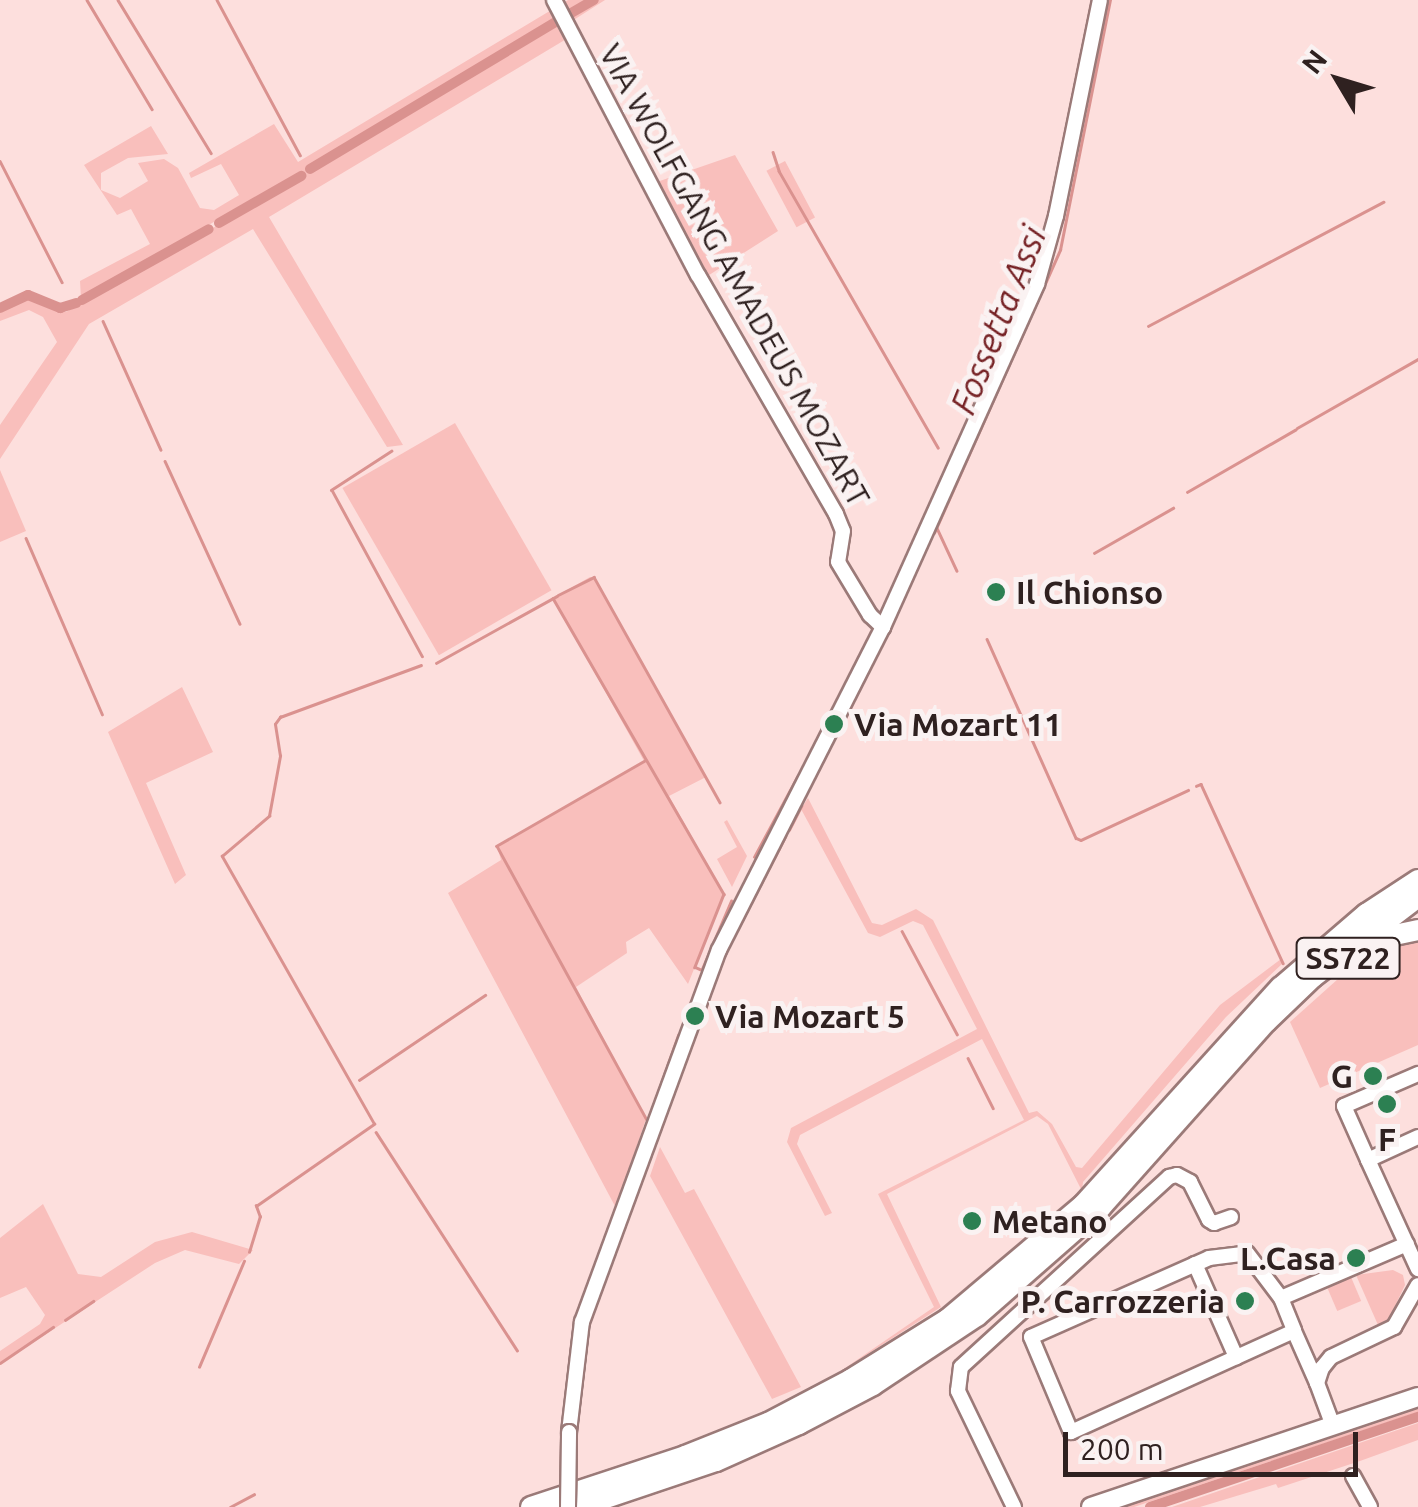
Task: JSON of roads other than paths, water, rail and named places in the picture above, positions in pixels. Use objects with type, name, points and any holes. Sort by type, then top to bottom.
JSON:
[{"type":"highway","name":"SS722","points":[[532,1507],[686,1456],[768,1423],[850,1380],[948,1318],[1083,1205],[1280,987],[1366,914],[1418,880]]},
{"type":"highway","name":"SS722","points":[[579,1507],[716,1461],[799,1424],[872,1385],[977,1316],[1101,1207],[1286,1003],[1337,956],[1418,897]]},
{"type":"highway","name":"SS722","points":[[1286,1003],[1371,943],[1418,930]]},
{"type":"main road","points":[[1090,1507],[1418,1397]]},
{"type":"street","name":"VIA WOLFGANG AMADEUS MOZART","points":[[554,0],[698,275],[836,514],[843,531],[838,562],[870,615],[883,627]]},
{"type":"street","points":[[568,1507],[574,1361],[588,1303],[719,950],[883,627],[1037,284],[1056,216],[1100,0]]},
{"type":"street","points":[[1418,1074],[1344,1106],[1418,1269]]},
{"type":"street","points":[[1368,1160],[1418,1137]]},
{"type":"street","points":[[1014,1507],[958,1391],[961,1367],[1170,1178],[1178,1175],[1190,1182],[1214,1223],[1232,1217]]},
{"type":"street","points":[[1280,1298],[1407,1244]]},
{"type":"street","points":[[1294,1331],[1070,1432],[1032,1337],[1195,1264],[1247,1253],[1280,1298],[1317,1382],[1333,1426]]},
{"type":"street","points":[[1195,1264],[1236,1357]]},
{"type":"street","points":[[1317,1382],[1331,1358],[1394,1327],[1418,1285]]},
{"type":"street","points":[[1353,1476],[1370,1507]]},
{"type":"waterway","points":[[87,0],[152,109]]},
{"type":"waterway","points":[[118,0],[211,153]]},
{"type":"waterway","points":[[217,0],[300,155]]},
{"type":"waterway","points":[[566,16],[594,0]]},
{"type":"waterway","name":"Fossetta Assi","points":[[934,533],[1060,250],[1110,0]]},
{"type":"waterway","points":[[310,169],[561,19]]},
{"type":"waterway","points":[[773,152],[779,171],[938,448]]},
{"type":"waterway","points":[[0,161],[62,282]]},
{"type":"waterway","points":[[219,223],[301,176]]},
{"type":"waterway","points":[[1148,326],[1383,202]]},
{"type":"waterway","points":[[82,300],[209,229]]},
{"type":"waterway","points":[[0,308],[28,295],[60,308],[76,303]]},
{"type":"waterway","points":[[103,321],[161,450]]},
{"type":"waterway","points":[[1297,428],[1418,359]]},
{"type":"waterway","points":[[1187,492],[1295,430]]},
{"type":"waterway","points":[[392,451],[332,490],[422,656]]},
{"type":"waterway","points":[[165,461],[240,624]]},
{"type":"waterway","points":[[1094,553],[1173,508]]},
{"type":"waterway","points":[[937,528],[957,571]]},
{"type":"waterway","points":[[26,538],[102,714]]},
{"type":"waterway","points":[[558,595],[594,577],[720,802]]},
{"type":"waterway","points":[[436,663],[557,596]]},
{"type":"waterway","points":[[553,598],[724,894],[695,967],[702,970]]},
{"type":"waterway","points":[[987,639],[1076,838],[1081,840],[1188,790]]},
{"type":"waterway","points":[[249,1252],[260,1217],[256,1206],[374,1124],[222,856],[269,816],[280,756],[275,724],[280,717],[421,665]]},
{"type":"waterway","points":[[645,761],[497,846],[648,1122]]},
{"type":"waterway","points":[[754,857],[797,777]]},
{"type":"waterway","points":[[1196,786],[1201,784],[1283,963]]},
{"type":"waterway","name":"Fossetta Assi","points":[[789,830],[801,806]]},
{"type":"waterway","name":"Fossetta Assi","points":[[733,938],[785,837]]},
{"type":"waterway","points":[[702,969],[731,901]]},
{"type":"waterway","points":[[902,931],[957,1034]]},
{"type":"waterway","points":[[359,1080],[485,995]]},
{"type":"waterway","points":[[625,1185],[678,1035]]},
{"type":"waterway","points":[[968,1058],[993,1108]]},
{"type":"waterway","points":[[376,1132],[517,1350]]},
{"type":"waterway","points":[[199,1367],[244,1261]]},
{"type":"waterway","points":[[65,1320],[93,1301]]},
{"type":"waterway","points":[[0,1363],[53,1327]]},
{"type":"waterway","points":[[1150,1507],[1418,1417]]},
{"type":"waterway","points":[[230,1507],[254,1494]]},
{"type":"place","name":"Il Chionso","points":[[996,592]]},
{"type":"place","name":"Via Mozart 11","points":[[834,724]]},
{"type":"place","name":"Via Mozart 5","points":[[695,1016]]},
{"type":"place","name":"G","points":[[1373,1076]]},
{"type":"place","name":"F","points":[[1387,1104]]},
{"type":"place","name":"Metano","points":[[972,1221]]},
{"type":"place","name":"L.Casa","points":[[1356,1258]]},
{"type":"place","name":"P. Carrozzeria","points":[[1245,1301]]}]
